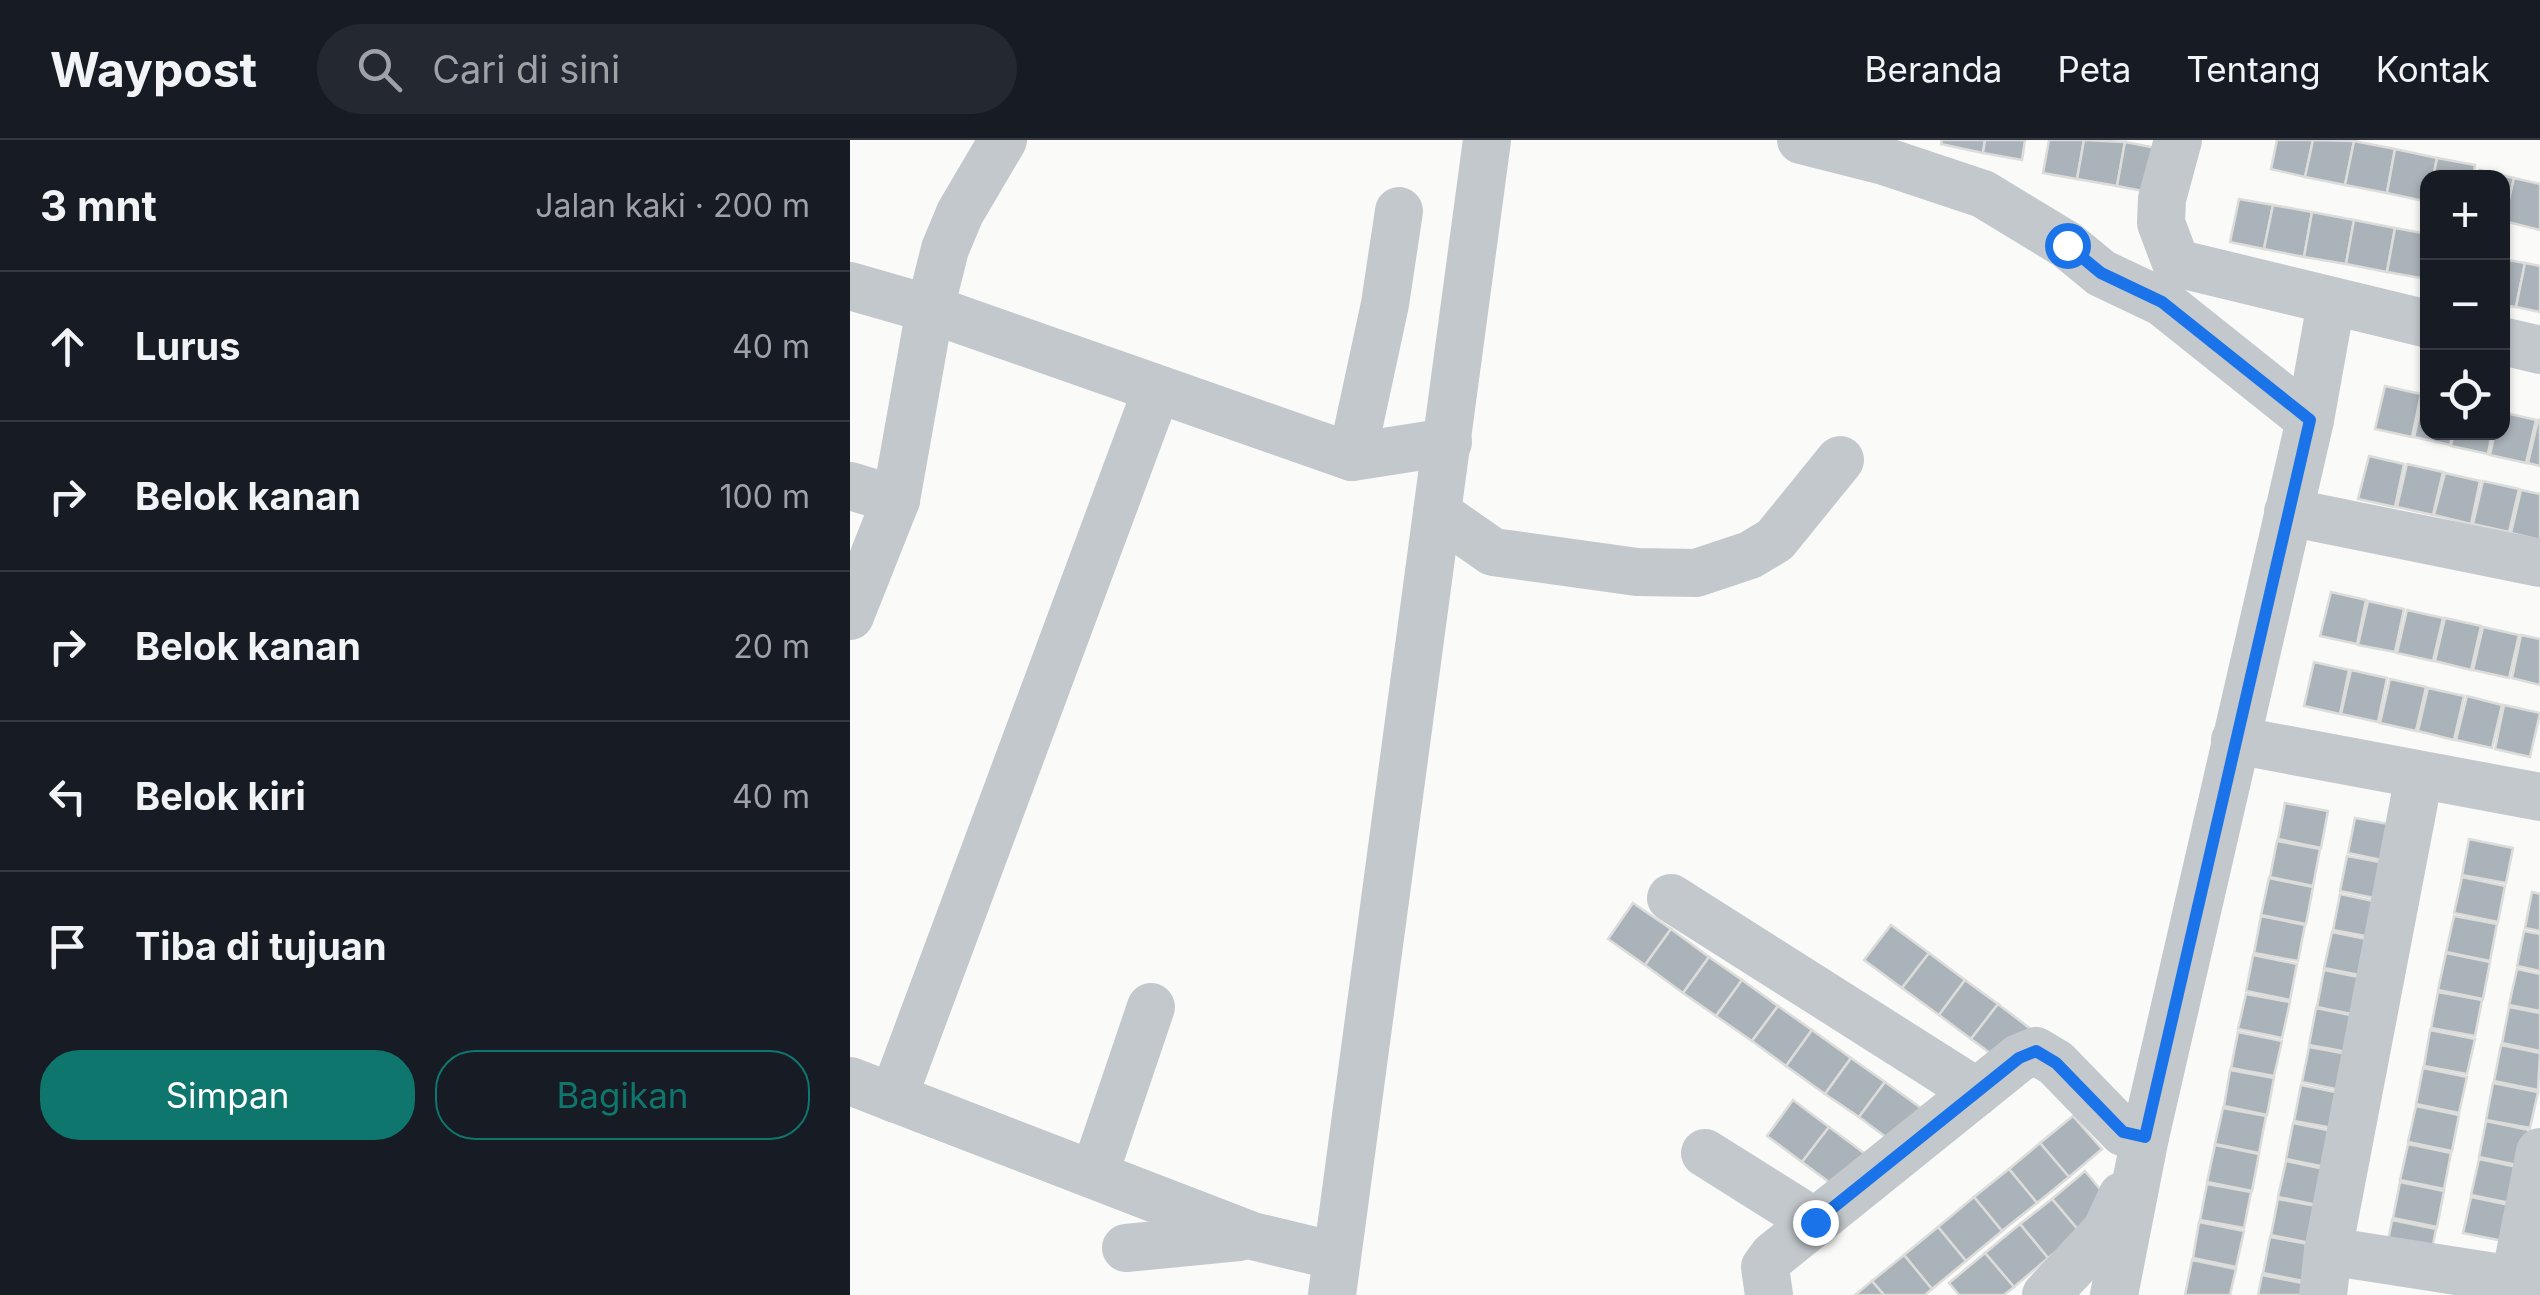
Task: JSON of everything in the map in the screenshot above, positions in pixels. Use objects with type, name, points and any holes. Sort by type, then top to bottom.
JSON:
[{"type":"street","points":[[850,616],[896,500],[930,309],[945,249],[960,213],[1003,140]]},
{"type":"street","points":[[1157,389],[872,1090],[1252,1236],[1334,1275],[1486,140]]},
{"type":"street","points":[[1801,140],[1983,194],[2067,245],[2101,273],[2162,302],[2310,420]]},
{"type":"street","points":[[2178,140],[2162,198],[2160,223],[2176,263],[2420,322]]},
{"type":"street","points":[[1352,458],[1385,304],[1398,212]]},
{"type":"street","points":[[2101,273],[2160,223]]},
{"type":"street","points":[[850,286],[930,309],[1352,458],[1448,442]]},
{"type":"street","points":[[2046,1295],[2106,1231],[2124,1190],[2134,1135],[2235,740],[2310,420],[2331,302]]},
{"type":"street","points":[[2510,343],[2540,350]]},
{"type":"street","points":[[1437,513],[1493,552],[1637,572],[1696,573],[1750,555],[1775,540],[1840,460]]},
{"type":"street","points":[[850,486],[896,500]]},
{"type":"street","points":[[2288,512],[2540,563]]},
{"type":"street","points":[[2235,740],[2540,797]]},
{"type":"street","points":[[2419,776],[2326,1273],[2528,1282],[2540,1152]]},
{"type":"street","points":[[1670,898],[1977,1092]]},
{"type":"street","points":[[1094,1175],[1151,1008]]},
{"type":"street","points":[[1768,1295],[1765,1267],[1773,1256],[2019,1058],[2036,1051],[2056,1063],[2134,1135]]},
{"type":"street","points":[[2114,1295],[2134,1135]]},
{"type":"street","points":[[1705,1152],[1815,1222]]},
{"type":"street","points":[[1126,1248],[1252,1236]]},
{"type":"building","points":[[1942,140],[1985,140],[1983,153],[1941,144]]},
{"type":"building","points":[[1985,140],[2025,140],[2022,160],[1983,153]]},
{"type":"building","points":[[2049,140],[2084,140],[2077,179],[2043,173]]},
{"type":"building","points":[[2084,140],[2125,142],[2117,186],[2077,179]]},
{"type":"building","points":[[2277,140],[2313,140],[2305,177],[2271,169]]},
{"type":"building","points":[[2313,140],[2354,141],[2345,185],[2305,177]]},
{"type":"building","points":[[2354,141],[2395,149],[2387,193],[2345,185]]},
{"type":"building","points":[[2125,142],[2167,150],[2158,194],[2117,186]]},
{"type":"building","points":[[2395,149],[2437,158],[2435,170],[2420,170],[2420,200],[2387,193]]},
{"type":"building","points":[[2437,158],[2475,165],[2474,170],[2435,170]]},
{"type":"building","points":[[2514,178],[2540,184],[2540,230],[2510,222]]},
{"type":"building","points":[[2239,199],[2273,205],[2264,249],[2230,242]]},
{"type":"building","points":[[2273,205],[2312,212],[2304,257],[2264,249]]},
{"type":"building","points":[[2312,212],[2354,220],[2346,264],[2304,257]]},
{"type":"building","points":[[2354,220],[2395,228],[2387,272],[2346,264]]},
{"type":"building","points":[[2395,228],[2420,233],[2420,278],[2387,272]]},
{"type":"building","points":[[2510,260],[2525,263],[2516,307],[2510,306]]},
{"type":"building","points":[[2525,263],[2540,266],[2540,312],[2516,307]]},
{"type":"building","points":[[2385,386],[2420,394],[2412,437],[2375,429]]},
{"type":"building","points":[[2420,412],[2420,438],[2414,437]]},
{"type":"building","points":[[2510,414],[2536,420],[2526,463],[2490,455],[2493,440],[2510,440]]},
{"type":"building","points":[[2540,420],[2540,466],[2528,463]]},
{"type":"building","points":[[2452,440],[2491,440],[2488,454],[2451,446]]},
{"type":"building","points":[[2369,456],[2404,464],[2395,507],[2358,499]]},
{"type":"building","points":[[2407,464],[2443,472],[2433,515],[2397,507]]},
{"type":"building","points":[[2445,473],[2480,481],[2471,524],[2434,515]]},
{"type":"building","points":[[2483,481],[2519,489],[2509,532],[2473,524]]},
{"type":"building","points":[[2521,490],[2540,494],[2540,540],[2511,533]]},
{"type":"building","points":[[2331,592],[2366,600],[2357,644],[2320,636]]},
{"type":"building","points":[[2368,601],[2404,609],[2395,652],[2358,645]]},
{"type":"building","points":[[2407,610],[2443,618],[2433,661],[2397,653]]},
{"type":"building","points":[[2445,618],[2481,626],[2471,670],[2435,661]]},
{"type":"building","points":[[2483,627],[2519,635],[2509,678],[2473,670]]},
{"type":"building","points":[[2521,635],[2540,639],[2540,685],[2512,678]]},
{"type":"building","points":[[2314,662],[2349,670],[2340,714],[2304,706]]},
{"type":"building","points":[[2351,670],[2387,678],[2378,722],[2341,714]]},
{"type":"building","points":[[2390,679],[2426,687],[2416,731],[2380,723]]},
{"type":"building","points":[[2428,688],[2464,696],[2454,740],[2418,731]]},
{"type":"building","points":[[2467,696],[2502,705],[2492,748],[2456,740]]},
{"type":"building","points":[[2504,705],[2540,713],[2530,757],[2495,749]]},
{"type":"building","points":[[2285,803],[2328,811],[2321,848],[2278,839]]},
{"type":"building","points":[[2355,818],[2400,826],[2391,862],[2348,853]]},
{"type":"building","points":[[2469,839],[2513,848],[2506,883],[2462,875]]},
{"type":"building","points":[[2277,841],[2320,849],[2313,886],[2270,877]]},
{"type":"building","points":[[2347,856],[2391,864],[2384,900],[2340,891]]},
{"type":"building","points":[[2462,877],[2505,886],[2498,922],[2454,913]]},
{"type":"building","points":[[2269,878],[2313,887],[2306,924],[2261,915]]},
{"type":"building","points":[[2532,892],[2540,894],[2540,931],[2525,928]]},
{"type":"building","points":[[2340,894],[2383,903],[2376,938],[2333,930]]},
{"type":"building","points":[[1633,903],[1671,929],[1645,965],[1608,939]]},
{"type":"building","points":[[2261,916],[2305,925],[2298,961],[2254,953]]},
{"type":"building","points":[[2454,916],[2497,924],[2490,961],[2446,952]]},
{"type":"building","points":[[1891,925],[1929,953],[1902,988],[1864,960]]},
{"type":"building","points":[[1671,929],[1709,957],[1683,993],[1645,965]]},
{"type":"building","points":[[2524,931],[2540,934],[2540,971],[2517,966]]},
{"type":"building","points":[[2332,932],[2376,941],[2369,977],[2324,968]]},
{"type":"building","points":[[1929,953],[1965,980],[1939,1015],[1902,988]]},
{"type":"building","points":[[2446,953],[2490,962],[2483,999],[2438,990]]},
{"type":"building","points":[[2253,955],[2297,964],[2290,1000],[2246,991]]},
{"type":"building","points":[[1709,957],[1742,980],[1716,1016],[1683,993]]},
{"type":"building","points":[[2517,969],[2540,974],[2540,1011],[2509,1005]]},
{"type":"building","points":[[2324,970],[2368,979],[2361,1016],[2317,1007]]},
{"type":"building","points":[[1742,980],[1778,1006],[1752,1041],[1716,1016]]},
{"type":"building","points":[[1965,980],[1998,1004],[1971,1039],[1939,1015]]},
{"type":"building","points":[[2438,992],[2482,1000],[2475,1036],[2431,1028]]},
{"type":"building","points":[[2246,994],[2290,1002],[2282,1038],[2238,1029]]},
{"type":"building","points":[[1998,1004],[2032,1030],[2006,1065],[1971,1039]]},
{"type":"building","points":[[1778,1006],[1812,1030],[1786,1066],[1752,1041]]},
{"type":"building","points":[[2509,1007],[2540,1013],[2540,1051],[2502,1043]]},
{"type":"building","points":[[2316,1008],[2360,1017],[2353,1053],[2309,1045]]},
{"type":"building","points":[[1812,1030],[1851,1058],[1825,1094],[1786,1066]]},
{"type":"building","points":[[2430,1030],[2475,1039],[2467,1074],[2424,1066]]},
{"type":"building","points":[[2238,1032],[2282,1041],[2274,1076],[2231,1068]]},
{"type":"building","points":[[2501,1045],[2540,1053],[2538,1090],[2494,1081]]},
{"type":"building","points":[[2309,1047],[2353,1055],[2345,1091],[2302,1082]]},
{"type":"building","points":[[1851,1058],[1885,1082],[1859,1117],[1825,1094]]},
{"type":"building","points":[[2423,1068],[2467,1077],[2459,1113],[2416,1104]]},
{"type":"building","points":[[2230,1070],[2274,1078],[2267,1115],[2224,1106]]},
{"type":"building","points":[[1885,1082],[1921,1108],[1895,1144],[1859,1117]]},
{"type":"building","points":[[2493,1083],[2538,1092],[2530,1128],[2486,1120]]},
{"type":"building","points":[[2301,1085],[2345,1094],[2338,1129],[2294,1121]]},
{"type":"building","points":[[1793,1100],[1829,1127],[1802,1162],[1767,1136]]},
{"type":"building","points":[[2416,1106],[2459,1115],[2452,1151],[2408,1142]]},
{"type":"building","points":[[2223,1108],[2266,1116],[2259,1153],[2215,1144]]},
{"type":"building","points":[[2073,1116],[2102,1149],[2069,1177],[2040,1143]]},
{"type":"building","points":[[2486,1121],[2529,1130],[2522,1166],[2479,1157]]},
{"type":"building","points":[[2293,1123],[2337,1132],[2330,1168],[2286,1159]]},
{"type":"building","points":[[1829,1127],[1868,1156],[1841,1191],[1802,1162]]},
{"type":"building","points":[[2040,1143],[2069,1177],[2037,1203],[2009,1169]]},
{"type":"building","points":[[2408,1144],[2451,1153],[2444,1189],[2400,1180]]},
{"type":"building","points":[[2215,1145],[2259,1154],[2252,1191],[2207,1182]]},
{"type":"building","points":[[2479,1159],[2522,1168],[2515,1204],[2471,1195]]},
{"type":"building","points":[[2286,1161],[2329,1170],[2322,1206],[2278,1197]]},
{"type":"building","points":[[2009,1169],[2037,1203],[2002,1231],[1974,1197]]},
{"type":"building","points":[[2085,1171],[2113,1205],[2080,1232],[2052,1199]]},
{"type":"building","points":[[2400,1182],[2444,1191],[2437,1227],[2393,1218]]},
{"type":"building","points":[[2207,1184],[2251,1192],[2244,1228],[2200,1220]]},
{"type":"building","points":[[1974,1197],[2002,1231],[1966,1261],[1938,1227]]},
{"type":"building","points":[[2471,1197],[2514,1206],[2508,1242],[2463,1233]]},
{"type":"building","points":[[2052,1199],[2080,1232],[2048,1258],[2020,1224]]},
{"type":"building","points":[[2278,1199],[2322,1207],[2315,1244],[2271,1235]]},
{"type":"building","points":[[2392,1220],[2436,1229],[2429,1266],[2385,1257]]},
{"type":"building","points":[[2199,1222],[2244,1231],[2236,1267],[2193,1258]]},
{"type":"building","points":[[2020,1224],[2048,1258],[2014,1287],[1985,1253]]},
{"type":"building","points":[[1938,1227],[1966,1261],[1932,1289],[1904,1255]]},
{"type":"building","points":[[2270,1237],[2314,1245],[2308,1282],[2263,1273]]},
{"type":"building","points":[[1985,1253],[2014,1287],[2004,1295],[1959,1295],[1949,1283]]},
{"type":"building","points":[[1904,1255],[1932,1289],[1925,1295],[1884,1295],[1872,1281]]},
{"type":"building","points":[[2192,1260],[2236,1269],[2230,1295],[2185,1295]]},
{"type":"building","points":[[2262,1275],[2307,1284],[2305,1295],[2258,1295]]},
{"type":"building","points":[[1872,1281],[1884,1295],[1855,1295]]},
{"type":"route","points":[[1815,1222],[2019,1058],[2036,1051],[2056,1063],[2123,1132],[2145,1137],[2310,420],[2162,302],[2101,273],[2067,245]]}]
